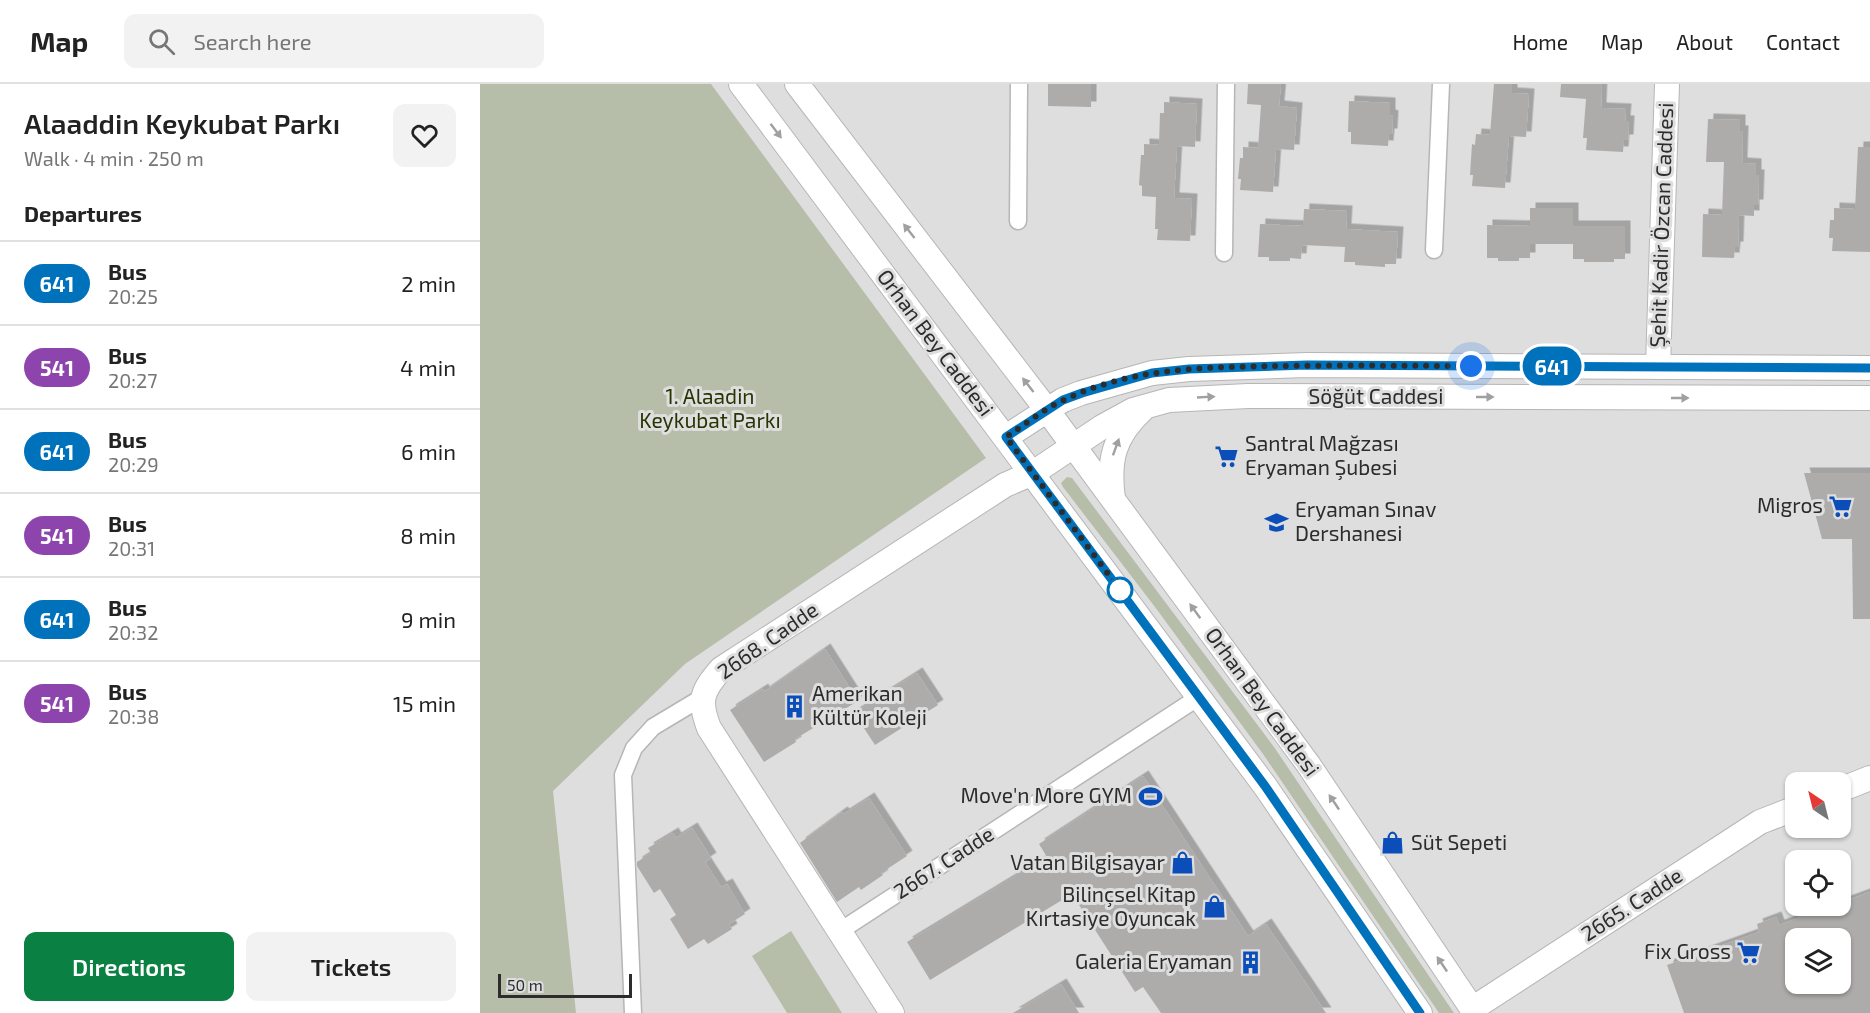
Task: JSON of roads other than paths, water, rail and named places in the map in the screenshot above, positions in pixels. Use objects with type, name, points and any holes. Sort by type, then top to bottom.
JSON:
[{"type":"main road","name":"Orhan Bey Caddesi","points":[[741,84],[1265,786],[1420,1013]]},
{"type":"main road","name":"Orhan Bey Caddesi","points":[[797,84],[1047,410],[1308,764],[1473,1011]]},
{"type":"main road","name":"Şehit Kadir Özcan Caddesi","points":[[1658,367],[1667,84]]},
{"type":"main road","name":"Söğüt Caddesi","points":[[1006,437],[1063,400],[1102,386],[1152,373],[1189,369],[1307,365],[1870,368]]},
{"type":"main road","name":"Söğüt Caddesi","points":[[1074,446],[1122,415],[1148,404],[1169,400],[1248,396],[1870,398]]},
{"type":"main road","points":[[1113,500],[1112,460],[1118,440],[1129,422],[1148,404]]},
{"type":"main road","name":"2668. Cadde","points":[[892,1013],[710,728],[703,711],[702,697],[707,685],[721,669],[1005,485],[1033,473],[1074,446]]},
{"type":"main road","points":[[1851,786],[1870,778]]},
{"type":"main road","name":"2665. Cadde","points":[[1473,1011],[1760,822],[1785,812]]},
{"type":"street","points":[[1018,221],[1019,84]]},
{"type":"street","points":[[1224,254],[1226,84]]},
{"type":"street","points":[[1434,250],[1441,84]]},
{"type":"street","points":[[633,1013],[623,775],[634,748],[653,727],[702,697]]},
{"type":"street","name":"2667. Cadde","points":[[840,931],[1199,698]]},
{"type":"place","name":"Santral Mağzası Eryaman Şubesi","points":[[1227,456]]},
{"type":"place","name":"Migros","points":[[1841,506]]},
{"type":"place","name":"Eryaman Sınav Dershanesi","points":[[1277,522]]},
{"type":"place","name":"Amerikan Kültür Koleji","points":[[794,706]]},
{"type":"place","name":"Move'n More GYM","points":[[1150,796]]},
{"type":"place","name":"Süt Sepeti","points":[[1393,843]]},
{"type":"place","name":"Vatan Bilgisayar","points":[[1183,863]]},
{"type":"place","name":"Bilinçsel Kitap Kırtasiye Oyuncak","points":[[1214,907]]},
{"type":"place","name":"Fix Gross","points":[[1749,952]]},
{"type":"place","name":"Galeria Eryaman","points":[[1250,962]]},
{"type":"park label","name":"1. Alaadin Keykubat Parkı","points":[[710,409]]}]
